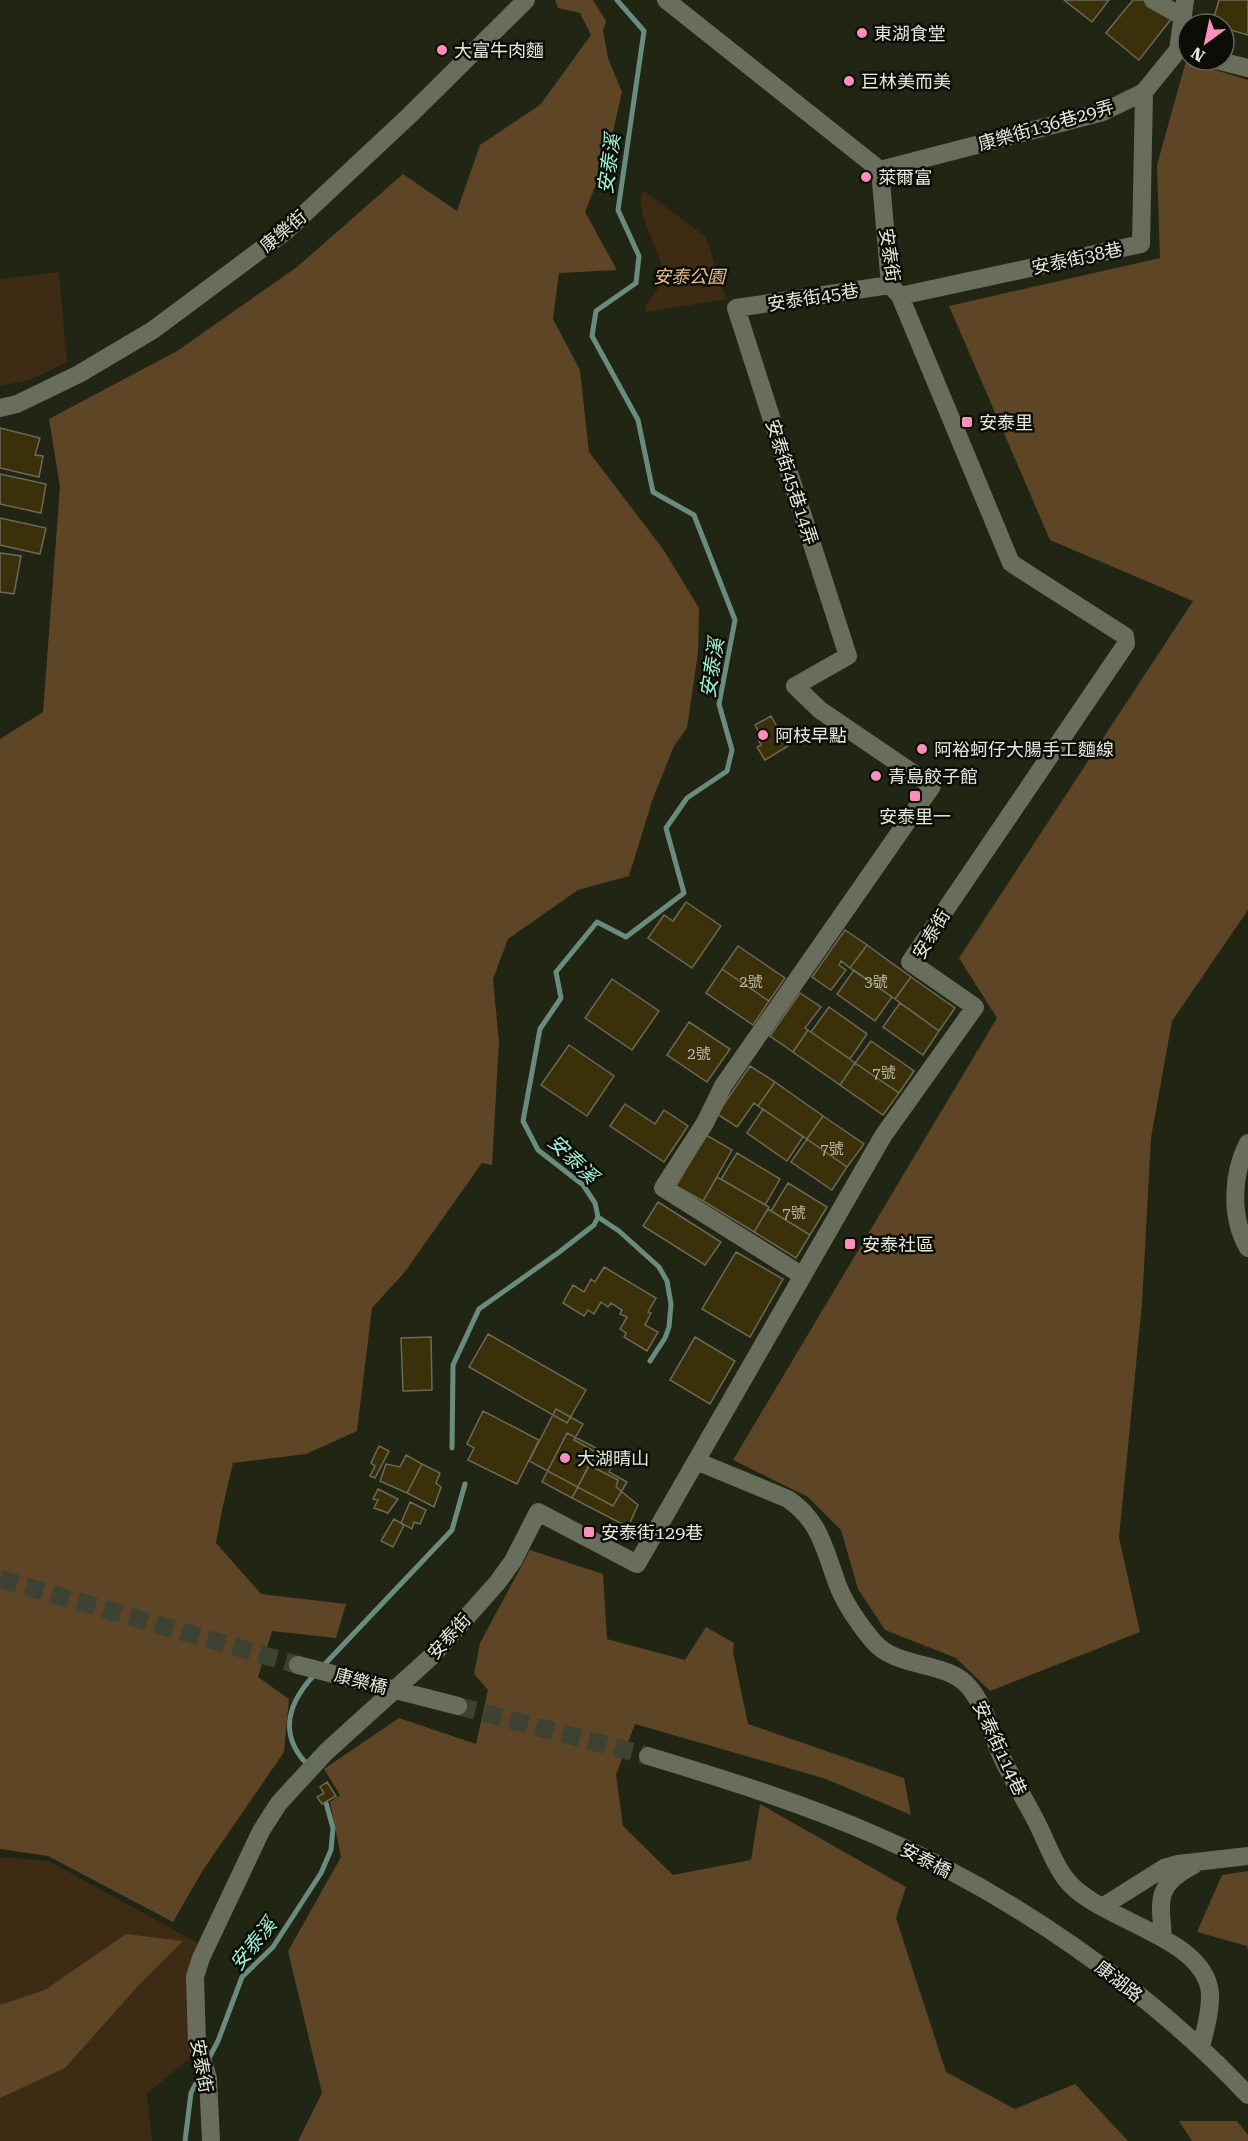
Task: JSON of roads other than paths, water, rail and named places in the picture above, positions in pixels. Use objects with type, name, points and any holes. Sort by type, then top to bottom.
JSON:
[{"type":"street","name":"康樂街","points":[[0,408],[17,404],[79,374],[153,330],[286,231],[442,84],[526,0]]},
{"type":"street","points":[[666,0],[880,170]]},
{"type":"street","points":[[1153,0],[1184,8]]},
{"type":"street","name":"康樂街136巷29弄","points":[[880,170],[1102,112],[1144,92],[1176,59]]},
{"type":"street","name":"安泰街38巷","points":[[895,290],[1141,244],[1144,92]]},
{"type":"street","name":"安泰街","points":[[211,2141],[208,2078],[197,2043],[195,1977],[201,1958],[261,1831],[279,1803],[326,1752],[433,1656],[497,1583],[513,1561],[538,1512],[637,1564],[883,1136],[975,1007],[910,962],[1126,644],[1125,636],[1011,563],[895,290],[880,170]]},
{"type":"street","name":"安泰街45巷","points":[[736,308],[895,290]]},
{"type":"street","name":"安泰街45巷14弄","points":[[736,308],[848,656],[795,686],[820,710],[932,786],[723,1086],[705,1123],[663,1188],[803,1276]]},
{"type":"street","points":[[1248,1143],[1241,1156],[1234,1208],[1241,1236],[1248,1248]]},
{"type":"street","name":"安泰街114巷","points":[[696,1461],[788,1499],[798,1506],[816,1527],[843,1596],[873,1642],[903,1660],[947,1672],[967,1685],[979,1703],[1001,1755],[1066,1879],[1077,1891],[1102,1907],[1163,1938],[1186,1954],[1200,1968],[1207,1980],[1210,1994],[1201,2047]]},
{"type":"street","name":"康樂橋","points":[[298,1665],[458,1706]]},
{"type":"street","name":"安泰橋","points":[[648,1756],[760,1791],[877,1836],[975,1885]]},
{"type":"street","points":[[1102,1907],[1164,1868],[1178,1864],[1248,1857]]},
{"type":"street","points":[[1163,1938],[1161,1908],[1164,1887],[1182,1871],[1198,1863]]},
{"type":"street","name":"康湖路","points":[[975,1885],[1048,1930],[1105,1969],[1201,2047],[1248,2095]]},
{"type":"waterway","name":"安泰溪","points":[[452,1448],[453,1365],[479,1309],[558,1253],[594,1225],[598,1217],[595,1203],[583,1185],[538,1150],[523,1121],[540,1029],[561,998],[556,972],[597,922],[626,937],[684,893],[666,828],[687,798],[727,771],[732,750],[719,704],[735,620],[694,515],[653,492],[638,420],[592,336],[596,311],[636,283],[639,256],[618,210],[644,31],[617,0]]},
{"type":"waterway","points":[[598,1217],[619,1231],[659,1267],[667,1281],[671,1304],[669,1327],[665,1338],[650,1361]]},
{"type":"waterway","name":"安泰溪","points":[[323,1666],[452,1530],[465,1484]]},
{"type":"waterway","name":"安泰溪","points":[[306,1763],[292,1740],[290,1716],[299,1694],[316,1673]]},
{"type":"waterway","name":"安泰溪","points":[[208,2060],[218,2041],[242,1977],[273,1947],[321,1873],[331,1850],[333,1828],[326,1803]]},
{"type":"waterway","name":"安泰溪","points":[[185,2141],[191,2093],[201,2073]]},
{"type":"tunnel","points":[[0,1579],[298,1665]]},
{"type":"tunnel","points":[[458,1706],[648,1756]]},
{"type":"place","name":"東湖食堂","points":[[862,33]]},
{"type":"place","name":"大富牛肉麵","points":[[442,50]]},
{"type":"place","name":"巨林美而美","points":[[849,81]]},
{"type":"place","name":"萊爾富","points":[[866,177]]},
{"type":"place","name":"安泰里","points":[[967,422]]},
{"type":"place","name":"阿枝早點","points":[[763,735]]},
{"type":"place","name":"阿裕蚵仔大腸手工麵線","points":[[922,749]]},
{"type":"place","name":"青島餃子館","points":[[876,776]]},
{"type":"place","name":"安泰里一","points":[[915,796]]},
{"type":"place","name":"安泰社區","points":[[850,1244]]},
{"type":"place","name":"大湖晴山","points":[[565,1458]]},
{"type":"place","name":"安泰街129巷","points":[[589,1532]]},
{"type":"park label","name":"安泰公園","points":[[689,276]]}]
